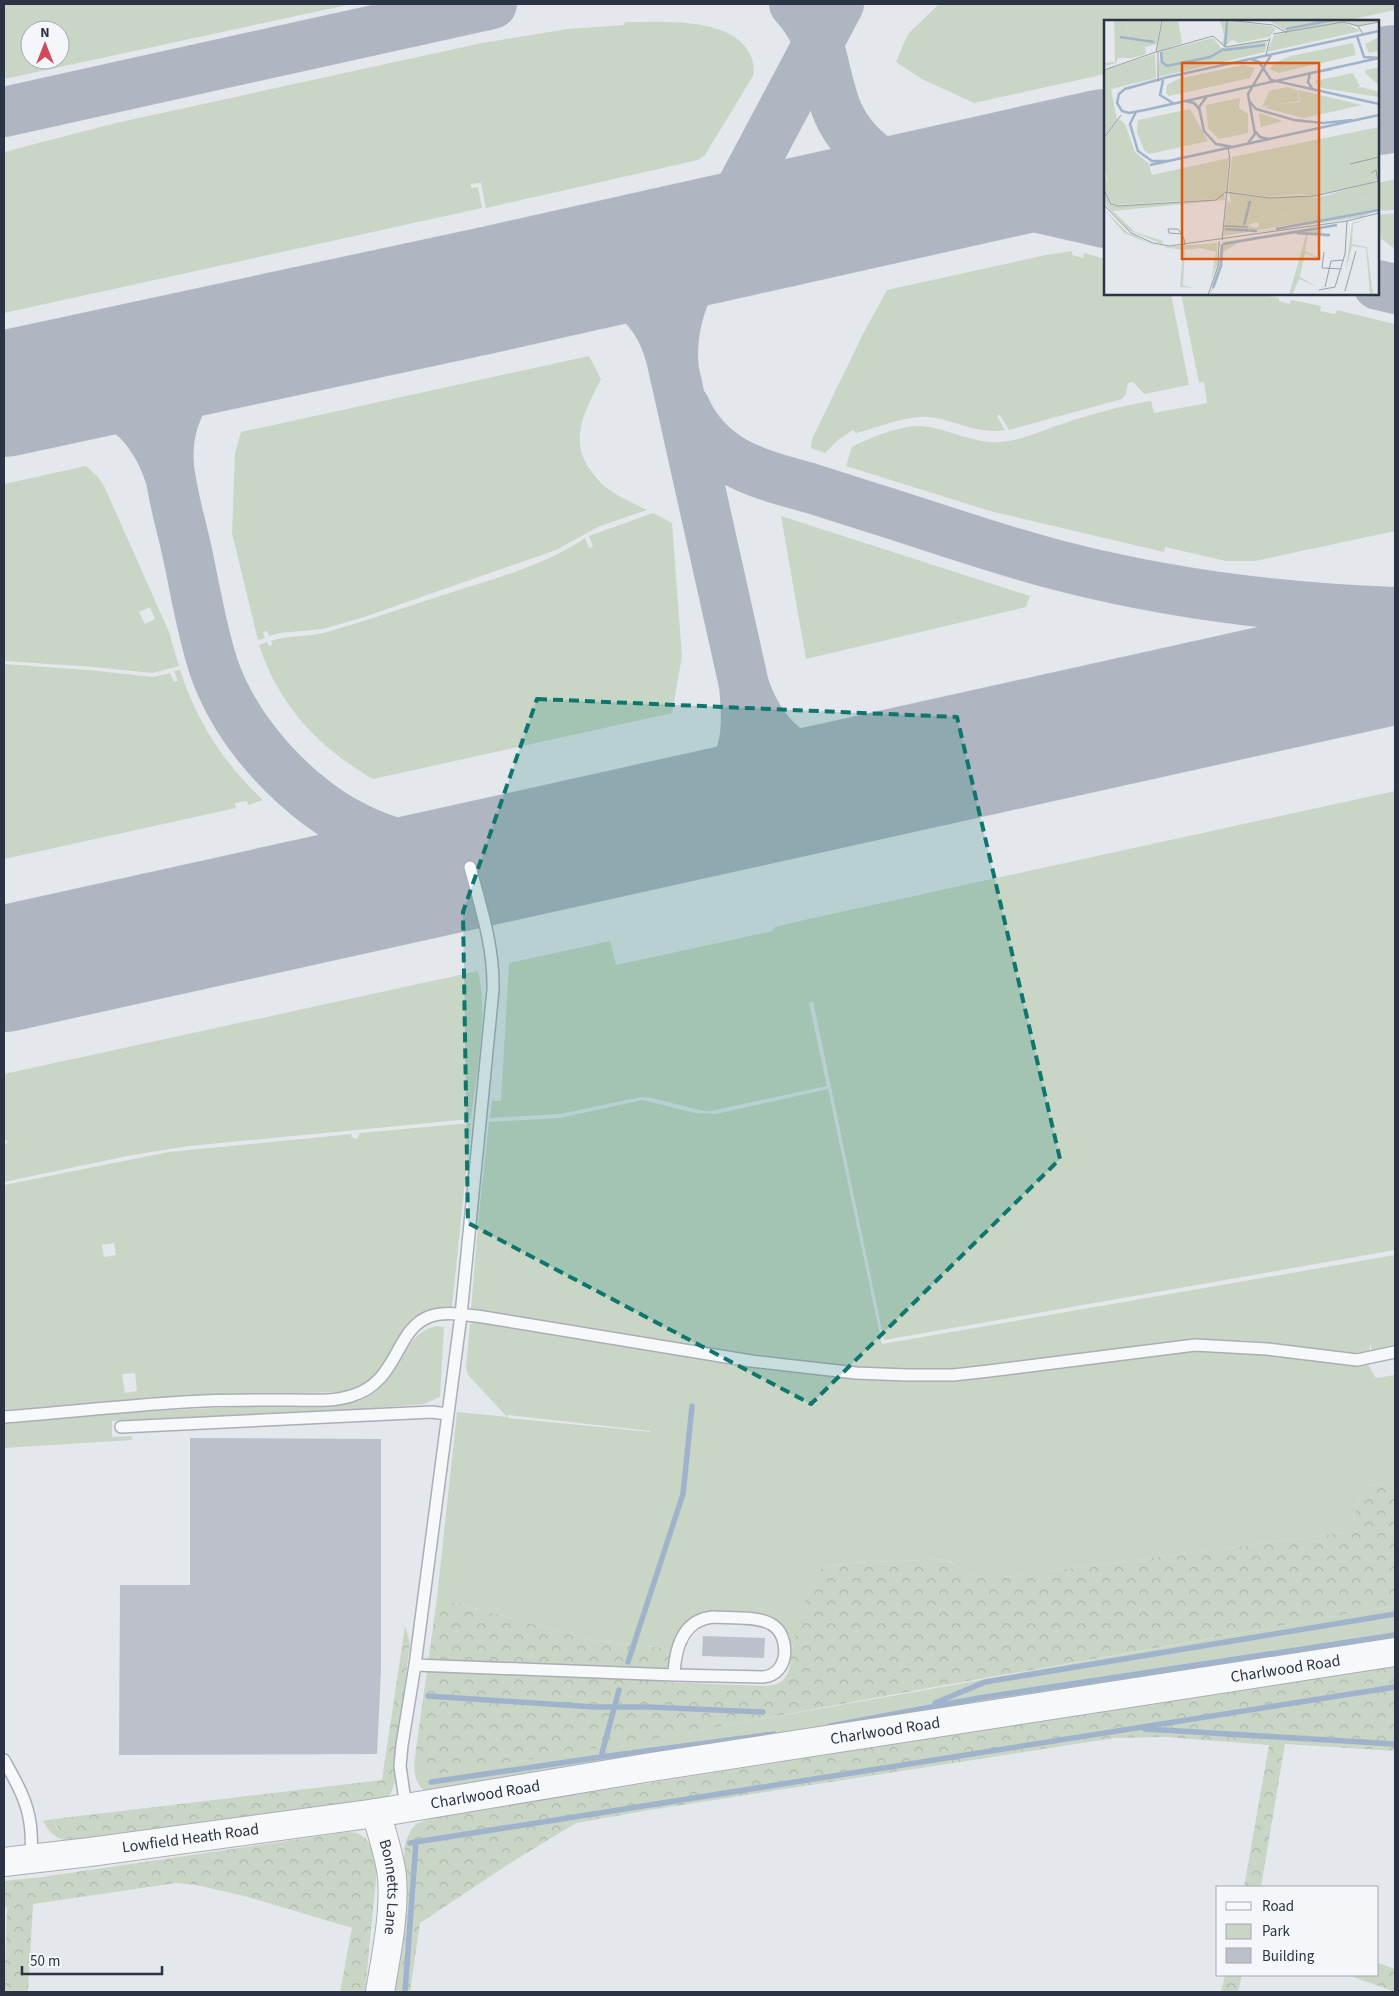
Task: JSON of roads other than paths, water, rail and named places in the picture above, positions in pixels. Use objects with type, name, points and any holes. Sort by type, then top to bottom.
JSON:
[{"type":"street","name":"Charlwood Road","points":[[376,1813],[645,1768],[1395,1652]]},
{"type":"street","name":"Lowfield Heath Road","points":[[4,1862],[376,1813]]},
{"type":"street","name":"Bonnetts Lane","points":[[376,1813],[392,1878],[390,1918],[380,1992]]},
{"type":"lane","points":[[406,1808],[400,1766],[461,1315],[491,1018],[493,975],[488,933],[470,867]]},
{"type":"lane","points":[[4,1417],[177,1403],[325,1400],[350,1397],[368,1389],[379,1381],[391,1365],[414,1325],[431,1316],[444,1314],[607,1336],[750,1361],[856,1373],[953,1375],[1195,1345],[1267,1349],[1357,1360],[1395,1352]]},
{"type":"lane","points":[[121,1427],[432,1412],[448,1414]]},
{"type":"lane","points":[[415,1665],[674,1675],[771,1676],[780,1670],[784,1662],[783,1640],[777,1628],[766,1622],[713,1617],[702,1619],[691,1624],[685,1632],[677,1652],[674,1675]]},
{"type":"lane","points":[[4,1760],[18,1785],[27,1808],[30,1823],[32,1859]]},
{"type":"waterway","points":[[628,1662],[683,1494],[692,1406]]},
{"type":"waterway","points":[[935,1703],[985,1682],[1395,1614]]},
{"type":"waterway","points":[[830,1726],[979,1698],[1395,1635]]},
{"type":"waterway","points":[[416,1842],[1395,1687]]},
{"type":"waterway","points":[[619,1690],[601,1757],[774,1734]]},
{"type":"waterway","points":[[428,1696],[595,1707],[648,1707],[763,1712]]},
{"type":"waterway","points":[[1145,1729],[1395,1744]]},
{"type":"waterway","points":[[431,1782],[601,1757]]},
{"type":"waterway","points":[[405,1992],[416,1842],[410,1843]]}]
